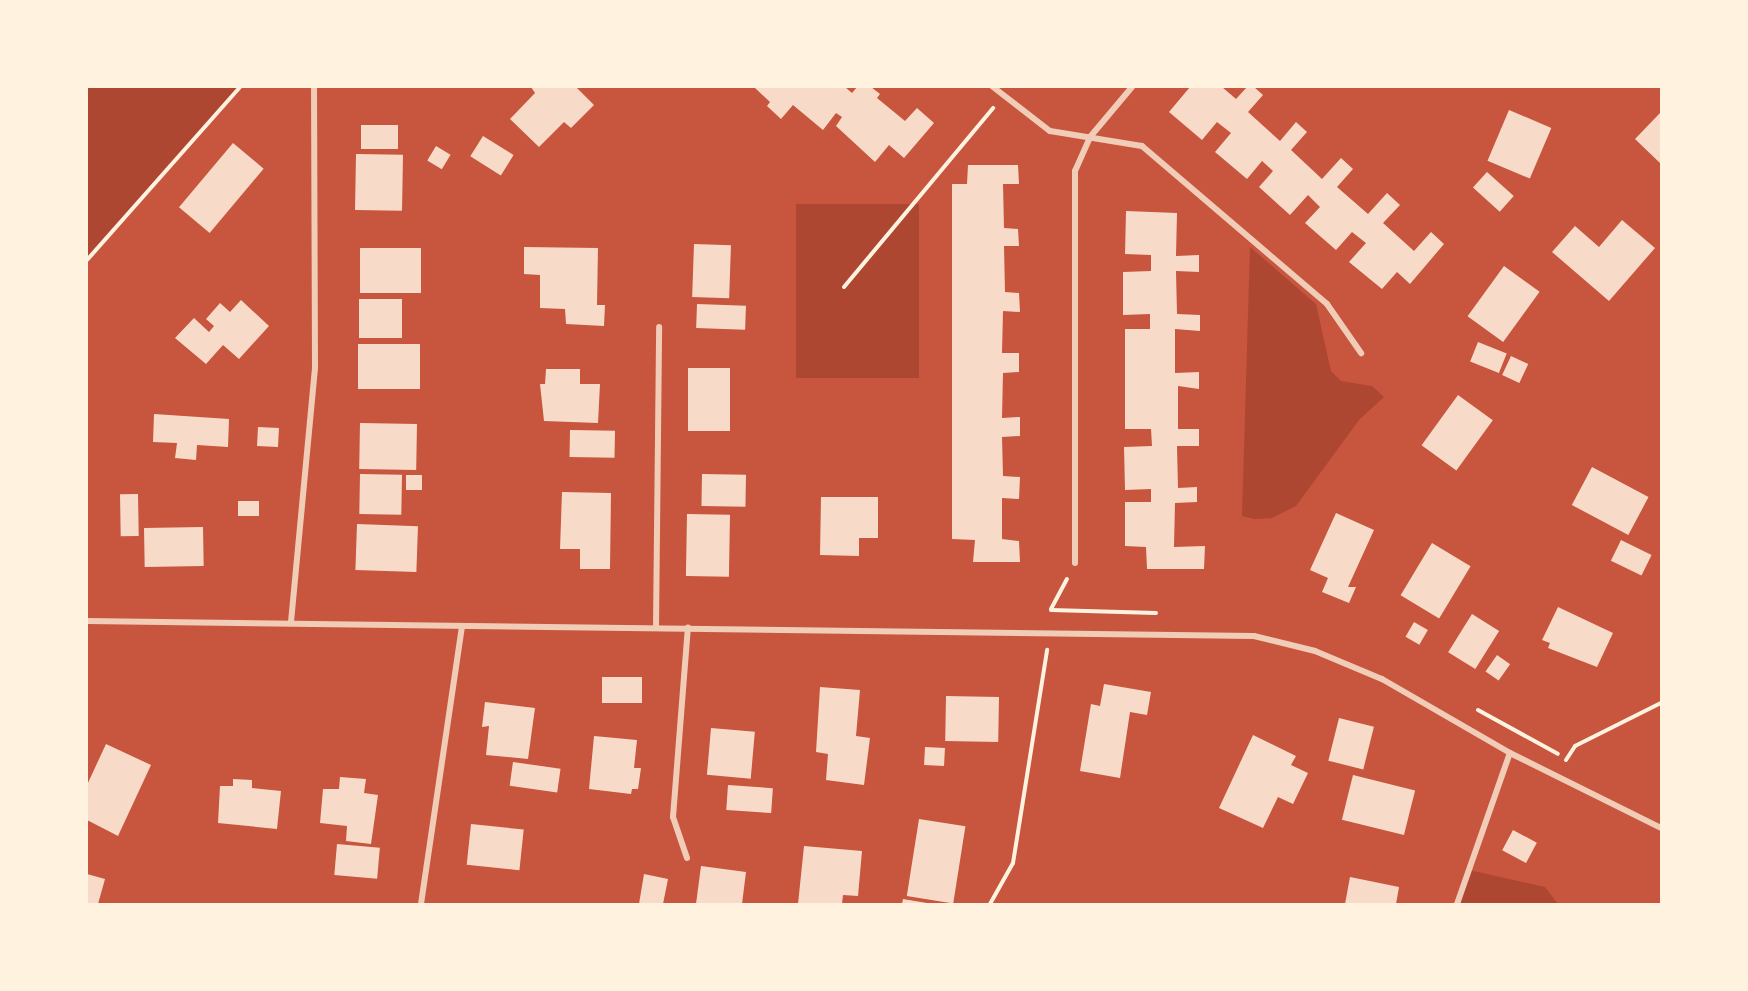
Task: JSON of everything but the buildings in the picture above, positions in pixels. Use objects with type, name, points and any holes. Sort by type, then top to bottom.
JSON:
[{"type":"street","points":[[291,622],[315,367],[314,87]]},
{"type":"street","points":[[993,87],[1050,131],[1142,146],[1327,304],[1361,353]]},
{"type":"street","points":[[1075,563],[1075,171],[1090,137],[1132,87]]},
{"type":"street","points":[[656,627],[659,327]]},
{"type":"street","points":[[87,621],[1254,636],[1315,651],[1382,679],[1510,753],[1661,828]]},
{"type":"street","points":[[421,904],[462,627]]},
{"type":"street","points":[[687,858],[673,817],[688,628]]},
{"type":"street","points":[[1457,904],[1510,753]]},
{"type":"path","points":[[87,260],[240,87]]},
{"type":"path","points":[[844,287],[1003,96]]},
{"type":"path","points":[[990,904],[1013,863],[1047,662],[1050,610],[1075,563]]},
{"type":"shaded area","points":[[87,87],[240,87],[87,260]]},
{"type":"shaded area","points":[[796,204],[919,204],[919,378],[796,378]]},
{"type":"shaded area","points":[[1250,247],[1316,304],[1331,371],[1341,381],[1372,386],[1384,397],[1359,420],[1296,506],[1272,518],[1254,519],[1242,516]]},
{"type":"shaded area","points":[[1469,870],[1545,887],[1558,904],[1457,904]]}]
